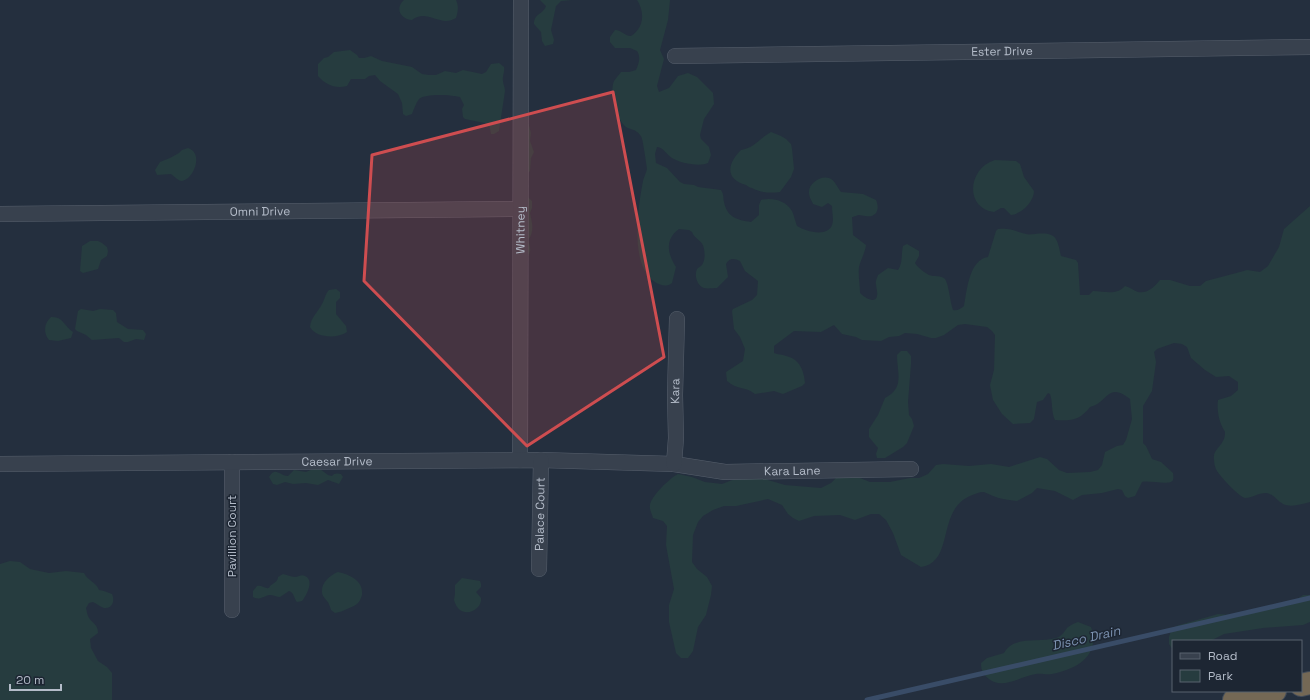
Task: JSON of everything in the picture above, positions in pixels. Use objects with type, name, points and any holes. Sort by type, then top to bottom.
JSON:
[{"type":"highway","points":[[1234,700],[1270,692]]},
{"type":"street","name":"Whitney","points":[[520,460],[521,0]]},
{"type":"street","name":"Ester Drive","points":[[675,56],[1310,48]]},
{"type":"street","name":"Omni Drive","points":[[0,214],[520,209]]},
{"type":"street","name":"Kara","points":[[674,464],[676,438],[675,395],[677,319]]},
{"type":"street","name":"Caesar Drive","points":[[0,464],[541,460],[674,464]]},
{"type":"street","name":"Palace Court","points":[[539,569],[541,460]]},
{"type":"street","name":"Pavillion Court","points":[[232,462],[232,610]]},
{"type":"street","name":"Kara Lane","points":[[674,464],[725,472],[911,469]]},
{"type":"highlighted area","points":[[613,92],[664,357],[527,446],[364,281],[372,155]]},
{"type":"green space","points":[[404,0],[456,0],[458,9],[456,18],[444,21],[423,16],[412,20],[404,18],[399,10],[401,3]]},
{"type":"green space","points":[[540,0],[572,0],[561,1],[556,6],[551,30],[554,40],[553,44],[545,46],[542,41],[541,32],[534,24],[535,18],[545,9],[546,6]]},
{"type":"green space","points":[[637,0],[670,0],[668,20],[660,50],[664,59],[657,86],[659,92],[669,88],[678,76],[688,73],[697,77],[713,93],[714,104],[704,119],[700,135],[701,139],[709,147],[711,155],[708,163],[700,165],[680,161],[672,158],[657,147],[655,154],[656,163],[667,168],[680,182],[684,184],[721,190],[725,207],[730,214],[737,219],[751,222],[759,215],[759,205],[761,200],[774,199],[786,204],[789,207],[793,213],[797,226],[810,231],[826,231],[833,223],[832,206],[828,203],[822,207],[813,204],[809,190],[810,186],[815,181],[826,177],[834,182],[841,192],[863,194],[876,200],[878,207],[875,214],[872,216],[859,215],[852,217],[853,235],[866,245],[859,267],[860,293],[872,300],[874,300],[877,296],[876,282],[878,275],[888,268],[898,270],[900,267],[903,246],[907,244],[919,251],[919,256],[915,263],[919,268],[929,275],[942,277],[945,279],[948,285],[953,310],[960,309],[964,306],[968,284],[973,270],[982,259],[988,257],[996,231],[998,229],[1009,229],[1028,234],[1047,234],[1054,237],[1057,240],[1061,256],[1076,260],[1078,263],[1080,295],[1089,295],[1093,291],[1114,292],[1125,286],[1138,292],[1145,292],[1160,280],[1170,280],[1190,286],[1200,286],[1206,281],[1247,270],[1260,272],[1268,266],[1279,247],[1284,229],[1310,206],[1310,502],[1289,506],[1281,503],[1266,493],[1245,498],[1242,497],[1216,470],[1214,461],[1215,452],[1225,436],[1225,432],[1218,415],[1218,400],[1231,396],[1238,390],[1238,382],[1229,376],[1216,377],[1191,358],[1187,347],[1182,344],[1174,343],[1157,349],[1154,352],[1156,362],[1152,391],[1143,406],[1143,443],[1152,459],[1161,462],[1173,473],[1173,480],[1171,482],[1142,482],[1135,496],[1128,498],[1122,490],[1118,489],[1102,493],[1082,495],[1073,500],[1055,491],[1037,488],[1032,493],[1017,501],[999,498],[984,492],[977,493],[960,503],[953,513],[938,556],[931,563],[921,567],[901,555],[893,533],[886,520],[879,514],[871,514],[855,520],[840,515],[814,516],[799,521],[788,514],[782,505],[768,499],[736,506],[724,506],[703,516],[698,522],[693,535],[692,562],[697,569],[707,577],[712,586],[706,615],[698,627],[693,651],[688,658],[681,658],[676,653],[669,622],[669,605],[674,589],[666,545],[667,526],[663,521],[653,518],[650,510],[651,501],[657,492],[678,474],[705,482],[722,484],[740,477],[764,477],[768,480],[785,485],[821,488],[831,483],[837,477],[855,476],[870,482],[890,482],[910,478],[919,478],[928,474],[936,465],[943,464],[969,466],[991,464],[1009,467],[1040,457],[1047,459],[1059,470],[1067,473],[1090,472],[1098,470],[1102,465],[1105,452],[1117,446],[1123,445],[1132,419],[1130,399],[1117,392],[1108,395],[1101,402],[1090,407],[1083,415],[1075,419],[1055,420],[1051,397],[1048,393],[1043,400],[1037,402],[1034,419],[1030,423],[1013,424],[1002,414],[993,400],[990,385],[994,370],[995,335],[987,327],[965,324],[958,325],[944,335],[936,338],[905,333],[899,336],[889,337],[881,341],[862,340],[842,334],[834,325],[821,332],[794,331],[774,346],[774,353],[791,358],[798,363],[802,370],[805,383],[802,386],[783,394],[774,391],[755,394],[748,390],[734,386],[727,381],[726,372],[743,361],[745,349],[740,337],[734,329],[732,311],[733,309],[752,300],[757,295],[758,281],[745,271],[740,261],[732,259],[726,264],[728,277],[717,288],[702,287],[698,283],[696,274],[697,269],[704,262],[704,249],[702,244],[689,230],[679,229],[671,237],[669,251],[676,267],[672,283],[664,286],[655,282],[647,274],[641,263],[637,235],[641,192],[647,169],[644,149],[642,138],[639,134],[626,127],[620,118],[615,106],[612,92],[614,81],[621,72],[636,70],[639,62],[639,56],[637,51],[630,48],[615,48],[610,42],[610,37],[615,30],[631,36],[639,29],[642,15],[640,5]]},
{"type":"green space","points":[[350,50],[359,58],[371,56],[382,61],[412,67],[422,74],[429,75],[436,75],[445,71],[456,73],[463,70],[482,74],[486,72],[491,64],[499,63],[504,67],[503,79],[505,91],[499,131],[491,134],[489,124],[465,119],[463,117],[462,109],[464,105],[460,97],[439,95],[422,97],[419,99],[412,114],[406,116],[403,114],[402,103],[398,94],[380,81],[375,75],[369,76],[365,79],[351,79],[347,86],[339,87],[335,87],[324,82],[318,76],[318,64],[324,58],[328,57],[334,52]]},
{"type":"green space","points":[[528,122],[531,133],[530,141],[534,152],[531,158],[530,171],[526,175]]},
{"type":"green space","points":[[771,132],[786,139],[791,144],[792,149],[794,169],[791,177],[780,192],[766,192],[750,188],[734,179],[730,170],[736,155],[741,150],[753,145]]},
{"type":"green space","points":[[188,148],[196,155],[196,166],[190,176],[181,181],[171,174],[157,175],[155,170],[160,162]]},
{"type":"green space","points":[[995,160],[1016,161],[1020,164],[1024,177],[1034,191],[1030,203],[1023,210],[1015,214],[1011,215],[1004,208],[994,212],[984,209],[974,196],[973,188],[979,171],[986,164]]},
{"type":"green space","points":[[526,195],[532,201],[530,213],[532,234],[528,240],[530,250],[528,256]]},
{"type":"green space","points":[[90,241],[98,241],[107,247],[107,256],[101,260],[98,269],[83,273],[80,271],[82,246]]},
{"type":"green space","points":[[336,289],[340,292],[340,298],[336,302],[336,314],[346,326],[347,332],[338,336],[322,335],[313,331],[310,327],[311,323],[329,290]]},
{"type":"green space","points":[[81,309],[93,311],[100,309],[113,310],[116,313],[117,322],[128,329],[143,330],[146,334],[144,340],[136,339],[124,342],[119,338],[92,340],[75,329],[78,311]]},
{"type":"green space","points":[[51,317],[61,320],[73,332],[71,338],[58,341],[49,340],[45,328]]},
{"type":"green space","points":[[901,351],[907,351],[911,356],[908,402],[909,415],[914,426],[907,443],[903,447],[885,458],[877,458],[876,454],[878,448],[869,437],[869,429],[878,415],[885,398],[895,390],[898,385],[897,355]]},
{"type":"green space","points":[[313,469],[320,469],[332,476],[334,474],[341,474],[343,477],[339,484],[328,480],[318,485],[306,483],[293,484],[285,482],[277,485],[273,484],[269,477],[274,472],[288,476],[294,470],[306,472]]},
{"type":"green space","points":[[10,561],[20,562],[30,569],[49,573],[66,571],[84,573],[99,590],[112,594],[113,601],[111,606],[104,608],[93,602],[89,603],[86,608],[88,617],[98,630],[98,633],[90,639],[91,648],[98,661],[107,667],[112,673],[112,700],[0,700],[0,564]]},
{"type":"green space","points":[[338,572],[347,574],[355,579],[361,586],[362,595],[356,605],[335,613],[331,610],[323,596],[322,589],[327,580]]},
{"type":"green space","points":[[283,574],[294,577],[303,575],[308,578],[310,584],[309,588],[302,601],[297,602],[292,593],[289,591],[280,597],[270,595],[260,598],[253,597],[253,591],[257,586],[269,588],[277,581],[278,577]]},
{"type":"green space","points":[[462,578],[480,581],[481,584],[481,587],[476,592],[481,598],[481,602],[475,610],[470,612],[461,611],[457,607],[454,600],[455,585]]},
{"type":"green space","points":[[1303,595],[1310,595],[1310,622],[1303,625],[1263,628],[1224,634],[1212,640],[1172,640],[1172,648],[1169,644],[1171,631],[1176,626],[1218,614],[1231,615],[1289,605]]},
{"type":"green space","points":[[1078,622],[1091,627],[1093,637],[1092,646],[1089,653],[1078,665],[1061,672],[1030,675],[1006,683],[994,682],[985,676],[981,668],[981,663],[987,658],[1004,653],[1008,647],[1020,642],[1056,638],[1067,628]]},
{"type":"waterway","name":"Disco Drain","points":[[867,700],[1310,598]]}]
